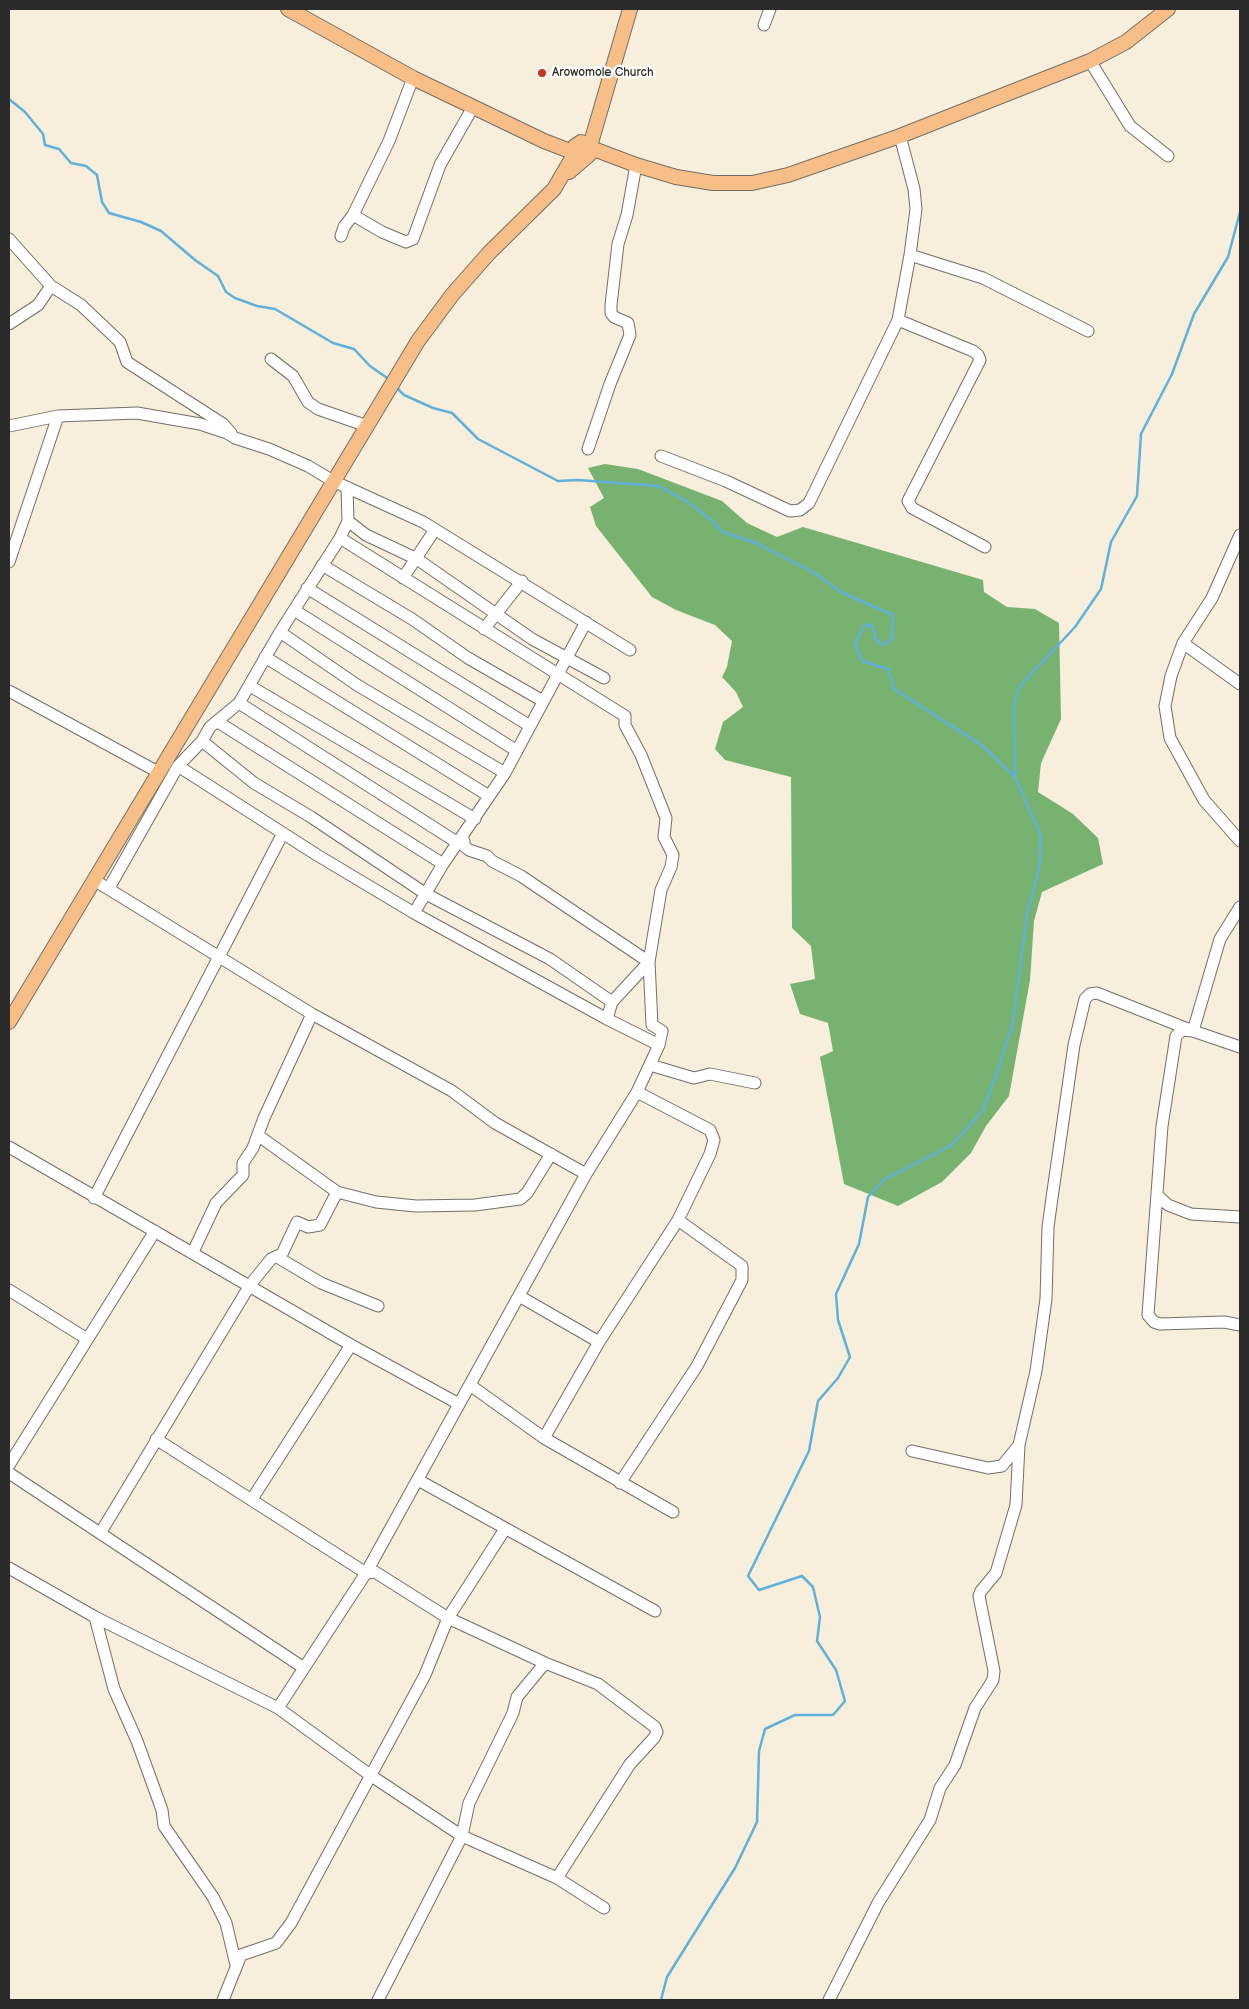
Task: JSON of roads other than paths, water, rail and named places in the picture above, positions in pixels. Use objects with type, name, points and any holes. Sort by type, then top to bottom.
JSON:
[{"type":"main road","points":[[288,9],[414,78],[544,141],[583,150],[676,177],[704,181],[752,183],[813,167],[900,136],[1090,60],[1126,42],[1168,9]]},
{"type":"main road","points":[[9,1022],[418,341],[452,295],[489,253],[543,201],[583,150],[599,112],[630,9]]},
{"type":"street","points":[[764,25],[770,9]]},
{"type":"street","points":[[1090,60],[1130,126],[1168,156]]},
{"type":"street","points":[[341,236],[389,141],[414,78]]},
{"type":"street","points":[[353,215],[382,232],[406,242],[412,239],[440,164],[473,107]]},
{"type":"street","points":[[661,456],[726,481],[790,511],[800,510],[809,503],[898,320],[916,209],[914,189],[900,136]]},
{"type":"street","points":[[588,450],[610,384],[630,336],[628,323],[611,314],[611,305],[618,244],[626,215],[634,164]]},
{"type":"street","points":[[9,239],[51,286],[81,305],[120,342],[127,362],[223,424],[235,438]]},
{"type":"street","points":[[910,255],[982,278],[1088,331]]},
{"type":"street","points":[[9,324],[38,305],[51,286]]},
{"type":"street","points":[[898,320],[972,351],[978,355],[980,360],[908,501],[912,508],[985,547]]},
{"type":"street","points":[[271,359],[293,376],[308,402],[318,409],[367,426]]},
{"type":"street","points":[[9,426],[58,416],[137,412],[200,424],[227,433],[235,438],[269,449],[308,466],[333,481],[423,522],[522,581],[630,650]]},
{"type":"street","points":[[9,562],[58,416]]},
{"type":"street","points":[[109,888],[178,766],[202,741],[210,727],[239,703],[280,632],[340,538],[348,521],[346,487]]},
{"type":"street","points":[[348,521],[366,535],[417,559],[532,639],[604,678]]},
{"type":"street","points":[[404,578],[434,530]]},
{"type":"street","points":[[1240,535],[1212,598],[1183,643],[1171,676],[1165,706],[1170,738],[1204,800],[1240,841]]},
{"type":"street","points":[[278,1708],[366,1573],[586,1174],[638,1092],[659,1045],[662,1031],[652,1025],[649,962],[661,890],[671,867],[673,855],[664,837],[666,818],[641,755],[625,724],[625,716],[340,538]]},
{"type":"street","points":[[322,565],[412,619],[468,658],[543,701]]},
{"type":"street","points":[[484,629],[494,613],[522,581]]},
{"type":"street","points":[[308,588],[530,726]]},
{"type":"street","points":[[294,610],[517,751]]},
{"type":"street","points":[[414,913],[443,864],[475,819],[504,773],[586,622]]},
{"type":"street","points":[[280,632],[357,685],[504,773]]},
{"type":"street","points":[[1183,643],[1240,684]]},
{"type":"street","points":[[265,657],[489,796]]},
{"type":"street","points":[[250,686],[475,819]]},
{"type":"street","points":[[11,695],[158,772]]},
{"type":"street","points":[[239,703],[458,843]]},
{"type":"street","points":[[218,722],[443,864]]},
{"type":"street","points":[[202,741],[254,783],[311,817],[426,894],[550,959],[612,1002]]},
{"type":"street","points":[[178,766],[414,913],[607,1019],[659,1045]]},
{"type":"street","points":[[94,1198],[284,833]]},
{"type":"street","points":[[458,843],[464,841],[464,846],[469,850],[487,856],[492,861],[520,876],[649,962]]},
{"type":"street","points":[[94,880],[312,1014],[452,1091],[488,1118],[586,1174]]},
{"type":"street","points":[[1193,1032],[1220,939],[1240,908]]},
{"type":"street","points":[[607,1019],[612,1002],[649,962]]},
{"type":"street","points":[[830,2000],[878,1903],[930,1820],[940,1788],[955,1765],[976,1708],[993,1680],[994,1672],[979,1596],[998,1568],[1016,1505],[1019,1445],[1036,1371],[1046,1299],[1048,1227],[1074,1045],[1085,999],[1090,994],[1097,993],[1193,1032],[1240,1047]]},
{"type":"street","points":[[193,1252],[216,1203],[243,1175],[243,1163],[259,1136],[264,1118],[312,1014]]},
{"type":"street","points":[[1193,1032],[1182,1030],[1176,1036],[1165,1099],[1148,1315],[1154,1322],[1160,1324],[1224,1322],[1240,1325]]},
{"type":"street","points":[[650,1065],[694,1078],[710,1074],[755,1083]]},
{"type":"street","points":[[544,1438],[599,1342],[678,1220],[710,1154],[714,1140],[710,1130],[702,1124],[664,1108],[638,1092]]},
{"type":"street","points":[[259,1136],[337,1192],[376,1202],[416,1206],[503,1203],[520,1199],[527,1193],[551,1154]]},
{"type":"street","points":[[9,1147],[94,1198],[193,1252],[351,1345],[460,1404]]},
{"type":"street","points":[[101,1532],[250,1285],[271,1259],[282,1254],[297,1222],[308,1227],[320,1225],[337,1192]]},
{"type":"street","points":[[1158,1196],[1168,1205],[1198,1215],[1240,1216]]},
{"type":"street","points":[[1156,1212],[1168,1205]]},
{"type":"street","points":[[620,1484],[697,1366],[742,1280],[742,1266],[678,1220]]},
{"type":"street","points":[[9,1465],[155,1231]]},
{"type":"street","points":[[277,1257],[321,1283],[378,1306]]},
{"type":"street","points":[[9,1290],[87,1339]]},
{"type":"street","points":[[519,1296],[599,1342]]},
{"type":"street","points":[[252,1499],[351,1345]]},
{"type":"street","points":[[470,1385],[544,1438],[620,1484],[673,1512]]},
{"type":"street","points":[[156,1439],[366,1573],[375,1572],[448,1618],[609,1690],[655,1727],[657,1732],[654,1738],[630,1764],[557,1878]]},
{"type":"street","points":[[912,1451],[988,1468],[1002,1466],[1019,1445]]},
{"type":"street","points":[[9,1473],[101,1532],[304,1668]]},
{"type":"street","points":[[418,1480],[656,1611]]},
{"type":"street","points":[[223,2000],[241,1955],[262,1950],[276,1944],[283,1936],[425,1675],[448,1618],[505,1529]]},
{"type":"street","points":[[9,1568],[96,1617],[278,1708],[370,1776],[462,1836],[557,1878],[604,1908]]},
{"type":"street","points":[[96,1617],[114,1689],[137,1741],[162,1810],[164,1826],[213,1897],[228,1928],[236,1965]]},
{"type":"street","points":[[378,2000],[462,1836],[469,1803],[513,1713],[517,1697],[545,1663]]},
{"type":"waterway","points":[[9,99],[25,112],[43,134],[45,145],[59,149],[71,163],[86,166],[97,175],[102,202],[109,213],[141,222],[161,231],[195,260],[218,276],[226,292],[235,298],[257,306],[275,309],[333,343],[354,349],[370,366],[390,380]]},
{"type":"waterway","points":[[661,2000],[667,1977],[735,1868],[757,1822],[759,1751],[765,1729],[795,1715],[833,1715],[845,1701],[836,1670],[817,1641],[820,1617],[813,1587],[802,1576],[759,1590],[748,1576],[809,1451],[818,1401],[838,1378],[850,1357],[838,1320],[836,1294],[859,1244],[868,1197],[885,1179],[952,1145],[983,1110],[998,1070],[1013,1022],[1027,914],[1039,869],[1041,836],[1015,777],[1014,704],[1019,687],[1075,627],[1101,589],[1111,542],[1137,496],[1141,434],[1172,374],[1194,314],[1228,257],[1240,212]]},
{"type":"waterway","points":[[395,386],[404,395],[433,408],[452,413],[478,439],[558,481],[578,480],[659,486],[686,501],[709,518],[723,532],[756,543],[813,572],[841,592],[893,615],[892,639],[882,645],[875,638],[873,627],[865,624],[855,644],[862,661],[888,669],[894,689],[983,746],[1014,776]]},
{"type":"place","name":"Arowomole Church","points":[[542,73]]}]
